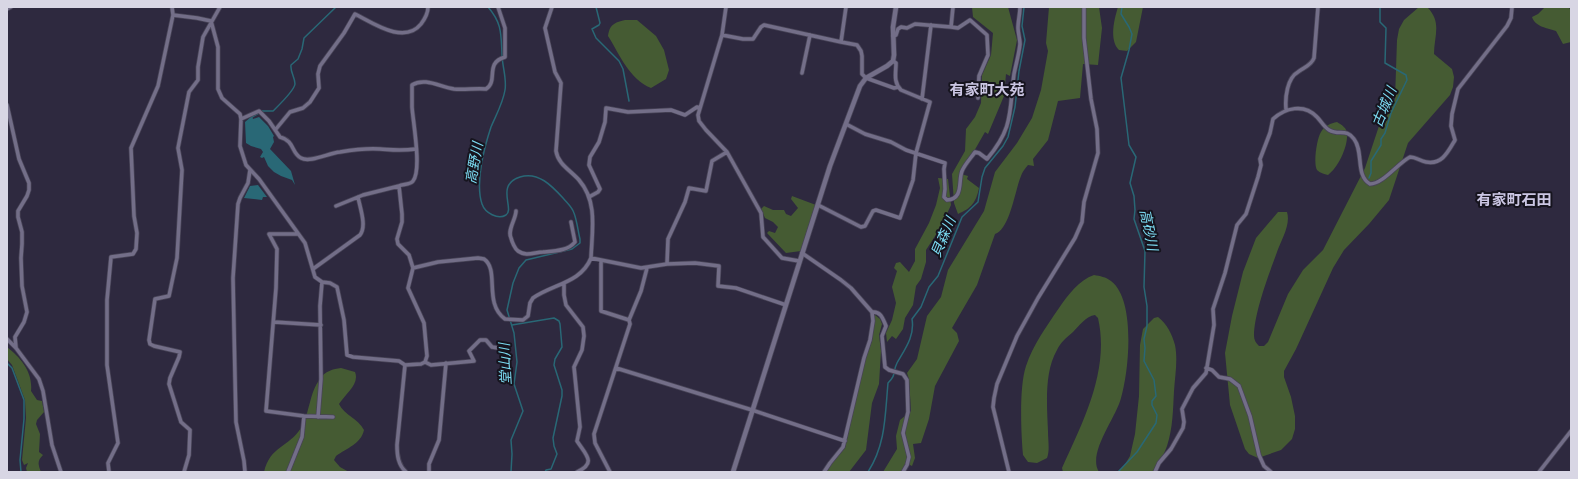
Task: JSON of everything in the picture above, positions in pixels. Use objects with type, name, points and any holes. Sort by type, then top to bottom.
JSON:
[{"type":"street","points":[[7,9],[11,7]]},
{"type":"street","points":[[109,472],[108,462],[118,444],[107,365],[107,300],[110,264],[111,257],[133,254],[136,248],[137,233],[134,216],[131,148],[158,86],[173,16],[172,7]]},
{"type":"street","points":[[184,472],[188,455],[190,430],[181,422],[168,384],[180,357],[180,352],[154,346],[150,344],[149,340],[153,303],[155,299],[169,296],[178,258],[182,170],[178,148],[189,92],[198,80],[201,42],[211,21],[220,7]]},
{"type":"street","points":[[276,129],[290,112],[303,108],[310,102],[319,88],[318,74],[320,66],[344,33],[355,14],[391,31],[410,32],[422,23],[428,11],[428,7]]},
{"type":"street","points":[[336,206],[358,197],[409,184],[414,181],[416,173],[416,149],[412,108],[412,86],[417,82],[424,81],[455,89],[486,89],[489,87],[494,64],[505,57],[505,28],[498,7]]},
{"type":"street","points":[[413,268],[438,262],[478,258],[484,259],[489,263],[490,267],[494,304],[501,315],[507,320],[522,320],[526,318],[529,313],[531,300],[536,296],[564,284],[581,273],[591,258],[593,213],[589,197],[579,180],[558,159],[556,151],[561,83],[555,72],[545,28],[552,7]]},
{"type":"street","points":[[726,7],[722,35],[698,115],[699,121],[727,152],[761,213],[763,237],[782,258],[799,261]]},
{"type":"street","points":[[841,42],[846,7]]},
{"type":"street","points":[[733,472],[799,261],[860,86],[866,78],[888,66],[893,60],[893,36],[896,7]]},
{"type":"street","points":[[951,27],[953,7]]},
{"type":"street","points":[[846,124],[865,134],[891,142],[916,154],[945,163],[944,198],[949,200],[958,193],[961,184],[961,173],[975,152],[987,159],[998,146],[1004,134],[1010,116],[1014,72],[1018,62],[1020,43],[1018,28],[1020,7]]},
{"type":"street","points":[[1009,472],[993,407],[997,384],[1017,336],[1038,298],[1075,238],[1082,222],[1084,202],[1098,153],[1097,130],[1090,100],[1084,38],[1084,7]]},
{"type":"street","points":[[1286,109],[1286,101],[1292,76],[1310,64],[1314,58],[1318,7]]},
{"type":"street","points":[[1155,472],[1159,463],[1171,449],[1183,428],[1184,422],[1182,409],[1193,388],[1205,375],[1214,325],[1213,309],[1225,274],[1237,225],[1246,214],[1258,177],[1261,165],[1260,159],[1270,133],[1272,121],[1275,117],[1286,109],[1295,108],[1309,111],[1332,132],[1346,132],[1350,134],[1359,148],[1364,178],[1370,184],[1378,182],[1410,157],[1426,162],[1439,161],[1446,154],[1455,140],[1451,126],[1452,114],[1458,89],[1507,26],[1511,18],[1512,7]]},
{"type":"street","points":[[173,16],[211,21]]},
{"type":"street","points":[[893,36],[896,35],[898,29],[902,27],[907,28],[915,24],[958,28],[970,20],[987,35],[988,55],[979,76],[978,98]]},
{"type":"street","points":[[211,21],[218,47],[218,89],[222,98],[240,114],[240,146],[246,165],[259,179],[304,243],[315,277],[322,282],[330,283],[336,286],[344,320],[347,355],[353,357],[399,361],[405,365],[421,364],[425,362],[431,365],[474,361],[469,351],[480,340],[486,340],[492,346],[498,348]]},
{"type":"street","points":[[722,35],[743,39],[753,39],[764,25],[857,45],[862,51],[862,74],[866,78],[894,88],[898,87]]},
{"type":"street","points":[[922,99],[931,25]]},
{"type":"street","points":[[802,73],[810,35]]},
{"type":"street","points":[[818,205],[861,227],[865,226],[873,211],[876,210],[900,218],[913,180],[916,154],[930,102],[901,90],[898,87],[895,72],[896,63],[893,60]]},
{"type":"street","points":[[7,106],[19,159],[29,183],[27,196],[18,211],[22,232],[20,258],[22,286],[27,312],[24,322],[15,337],[16,348]]},
{"type":"street","points":[[589,197],[598,192],[600,188],[589,165],[590,157],[599,142],[605,122],[606,108],[628,112],[671,110],[685,115],[697,108],[700,108]]},
{"type":"street","points":[[241,119],[259,111],[276,129],[280,137],[286,139],[301,158],[309,160],[339,152],[378,149],[400,151],[416,149]]},
{"type":"street","points":[[667,264],[668,239],[689,188],[706,191],[712,161],[727,152]]},
{"type":"street","points":[[245,472],[236,422],[234,278],[238,204],[248,183],[250,170]]},
{"type":"street","points":[[400,186],[402,222],[397,239],[398,244],[409,255],[413,268],[408,288],[424,323],[427,356],[425,362]]},
{"type":"street","points":[[313,269],[363,232],[362,215],[358,197]]},
{"type":"street","points":[[516,211],[516,217],[510,233],[510,238],[514,242],[515,248],[521,253],[532,254],[567,249],[576,240],[572,222]]},
{"type":"street","points":[[298,234],[269,234],[277,249],[274,322],[266,411],[304,416],[333,417]]},
{"type":"street","points":[[802,253],[851,288],[872,312],[873,321],[870,340],[864,358],[845,441],[843,447],[824,472]]},
{"type":"street","points":[[591,258],[640,268],[667,264],[695,263],[720,266],[718,286],[736,288],[786,304]]},
{"type":"street","points":[[601,260],[601,311],[629,320]]},
{"type":"street","points":[[610,472],[595,443],[594,434],[630,324],[629,320],[641,290],[647,268]]},
{"type":"street","points":[[318,417],[321,379],[320,306],[322,282]]},
{"type":"street","points":[[564,284],[566,305],[583,327],[584,336],[582,350],[574,367],[580,427],[577,441],[588,458],[588,464],[586,468],[578,472]]},
{"type":"street","points":[[872,312],[879,313],[886,326],[882,336],[884,365],[887,369],[903,374],[907,380],[908,412],[903,433],[909,461],[903,472]]},
{"type":"street","points":[[274,322],[321,325]]},
{"type":"street","points":[[7,339],[16,348],[39,379],[43,391],[52,445],[61,472]]},
{"type":"street","points":[[429,472],[429,464],[439,440],[446,363]]},
{"type":"street","points":[[405,365],[397,458],[402,468],[406,472]]},
{"type":"street","points":[[616,368],[752,410],[845,441]]},
{"type":"street","points":[[1206,368],[1212,370],[1219,376],[1230,378],[1239,386],[1250,416],[1259,455],[1264,466],[1271,472]]},
{"type":"street","points":[[288,472],[302,437],[304,416]]},
{"type":"street","points":[[1539,472],[1571,431]]},
{"type":"shaded area","points":[[972,7],[1008,7],[1017,40],[1010,76],[1006,74],[1004,96],[988,134],[985,132],[961,174],[968,176],[967,179],[979,188],[976,197],[970,207],[958,214],[954,203],[952,174],[965,151],[966,129],[975,117],[981,103],[982,75],[991,55],[993,33],[973,17]]},
{"type":"shaded area","points":[[1049,7],[1099,7],[1102,28],[1098,65],[1083,64],[1080,98],[1058,101],[1048,140],[1033,159],[1034,166],[1028,165],[1022,173],[1005,225],[995,234],[977,285],[952,328],[957,333],[959,341],[935,386],[929,419],[921,443],[913,444],[915,458],[912,466],[906,463],[901,472],[883,472],[897,449],[896,436],[900,420],[911,411],[909,379],[907,373],[917,359],[927,316],[941,297],[948,270],[984,211],[995,172],[1017,143],[1032,118],[1041,90],[1048,51],[1046,43]]},
{"type":"shaded area","points":[[1118,7],[1143,7],[1136,42],[1127,51],[1119,50],[1114,41],[1113,30]]},
{"type":"shaded area","points":[[1419,7],[1428,8],[1435,19],[1436,30],[1434,54],[1452,69],[1454,77],[1453,87],[1450,95],[1408,143],[1389,200],[1344,250],[1333,268],[1296,349],[1284,371],[1284,377],[1291,397],[1295,416],[1295,429],[1292,439],[1281,450],[1258,458],[1249,454],[1245,449],[1230,405],[1225,353],[1243,272],[1256,238],[1278,212],[1287,212],[1287,227],[1262,294],[1256,316],[1254,339],[1259,346],[1264,346],[1268,342],[1288,294],[1303,270],[1323,250],[1365,168],[1379,126],[1395,99],[1397,40],[1399,29],[1404,20]]},
{"type":"shaded area","points":[[1545,7],[1568,7],[1571,10],[1571,42],[1563,44],[1556,31],[1542,27],[1536,23],[1532,17],[1538,14]]},
{"type":"shaded area","points":[[625,20],[637,20],[656,36],[664,50],[669,70],[666,79],[651,88],[643,84],[631,73],[608,36],[611,26]]},
{"type":"shaded area","points":[[252,116],[253,119],[259,117],[268,126],[274,136],[274,142],[270,149],[291,171],[295,185],[292,180],[274,172],[268,166],[264,157],[260,157],[263,152],[261,149],[246,143],[245,122]]},
{"type":"shaded area","points":[[1337,122],[1346,130],[1346,145],[1339,162],[1328,175],[1317,170],[1315,156],[1322,130],[1326,126]]},
{"type":"shaded area","points":[[938,178],[948,179],[951,205],[941,227],[926,250],[926,262],[921,279],[916,286],[913,305],[905,318],[903,329],[896,339],[892,336],[887,342],[886,333],[892,320],[896,303],[892,287],[897,271],[894,268],[896,263],[900,262],[909,272],[915,261],[915,249],[929,223],[936,205],[940,188]]},
{"type":"shaded area","points":[[258,185],[267,197],[263,197],[262,200],[244,198],[250,186]]},
{"type":"shaded area","points":[[792,196],[816,205],[801,251],[786,253],[767,233],[769,231],[775,233],[778,227],[773,222],[765,218],[761,209],[764,206],[773,210],[784,210],[786,214],[791,216],[798,208],[791,199]]},
{"type":"shaded area","points":[[1094,275],[1111,281],[1119,290],[1124,304],[1127,319],[1128,354],[1124,386],[1118,406],[1099,446],[1096,464],[1099,472],[1063,472],[1062,468],[1086,414],[1097,376],[1101,337],[1098,318],[1095,315],[1089,317],[1058,347],[1050,368],[1047,389],[1049,445],[1047,458],[1037,463],[1028,462],[1023,455],[1021,410],[1022,386],[1029,358],[1045,329],[1070,293],[1083,280]]},
{"type":"shaded area","points":[[875,315],[880,319],[882,324],[879,335],[881,351],[879,384],[872,403],[866,450],[849,472],[827,472],[831,464],[845,448],[865,359],[872,341]]},
{"type":"shaded area","points":[[1158,317],[1169,330],[1174,341],[1176,351],[1172,425],[1169,439],[1163,456],[1152,472],[1117,472],[1124,466],[1130,456],[1135,434],[1139,396],[1140,345],[1143,329],[1154,318]]},
{"type":"shaded area","points":[[7,347],[25,366],[30,378],[31,391],[37,400],[42,401],[44,412],[37,420],[36,424],[40,434],[39,452],[43,455],[39,463],[41,472],[27,472],[26,468],[28,463],[24,465],[22,460],[26,418],[25,400],[12,365],[7,359]]},
{"type":"shaded area","points":[[341,368],[355,372],[356,376],[354,385],[339,404],[341,408],[358,422],[364,430],[357,442],[336,456],[334,460],[340,467],[349,472],[264,472],[267,463],[275,452],[291,439],[301,428],[316,385],[322,376],[329,371]]},
{"type":"waterway","points":[[262,111],[273,111],[292,90],[295,84],[291,65],[298,59],[304,38],[336,7]]},
{"type":"waterway","name":"高野川","points":[[488,7],[496,18],[500,29],[505,90],[503,100],[491,127],[483,155],[479,186],[482,204],[492,215],[499,217],[506,215],[508,212],[507,191],[509,185],[520,177],[533,176],[539,178],[549,184],[572,209],[576,219],[580,239],[580,243],[572,249],[526,260],[519,268],[513,283],[507,310],[514,333],[517,362],[514,384],[523,411],[511,440],[511,472]]},
{"type":"waterway","points":[[596,7],[600,23],[592,29],[596,38],[619,61],[623,69],[629,101]]},
{"type":"waterway","name":"貝森川","points":[[868,472],[878,451],[884,429],[888,383],[911,337],[913,325],[912,319],[921,307],[929,287],[938,276],[962,217],[978,202],[985,168],[1003,146],[1008,137],[1015,107],[1019,71],[1025,40],[1022,26],[1024,7]]},
{"type":"waterway","name":"高砂川","points":[[1118,472],[1137,452],[1156,423],[1157,415],[1152,405],[1152,401],[1156,396],[1154,380],[1144,361],[1144,339],[1147,326],[1147,306],[1144,287],[1145,251],[1134,219],[1134,196],[1130,183],[1136,157],[1129,145],[1121,78],[1132,34],[1121,14],[1122,7]]},
{"type":"waterway","name":"古城川","points":[[1369,178],[1371,173],[1371,161],[1381,145],[1381,139],[1385,133],[1391,113],[1407,80],[1406,75],[1385,63],[1386,28],[1380,22],[1380,7]]},
{"type":"waterway","points":[[252,117],[259,113]]},
{"type":"waterway","name":"高野川","points":[[512,325],[554,318],[559,321],[560,324],[562,347],[555,359],[554,365],[562,390],[553,438],[557,454],[551,469],[546,470],[545,472]]},
{"type":"waterway","points":[[7,363],[12,368],[24,400],[24,419],[20,460],[21,472]]},
{"type":"district","name":"有家町大苑","points":[[987,90]]},
{"type":"district","name":"有家町石田","points":[[1514,200]]},
{"type":"water label","name":"堂山川","points":[[505,364]]}]
